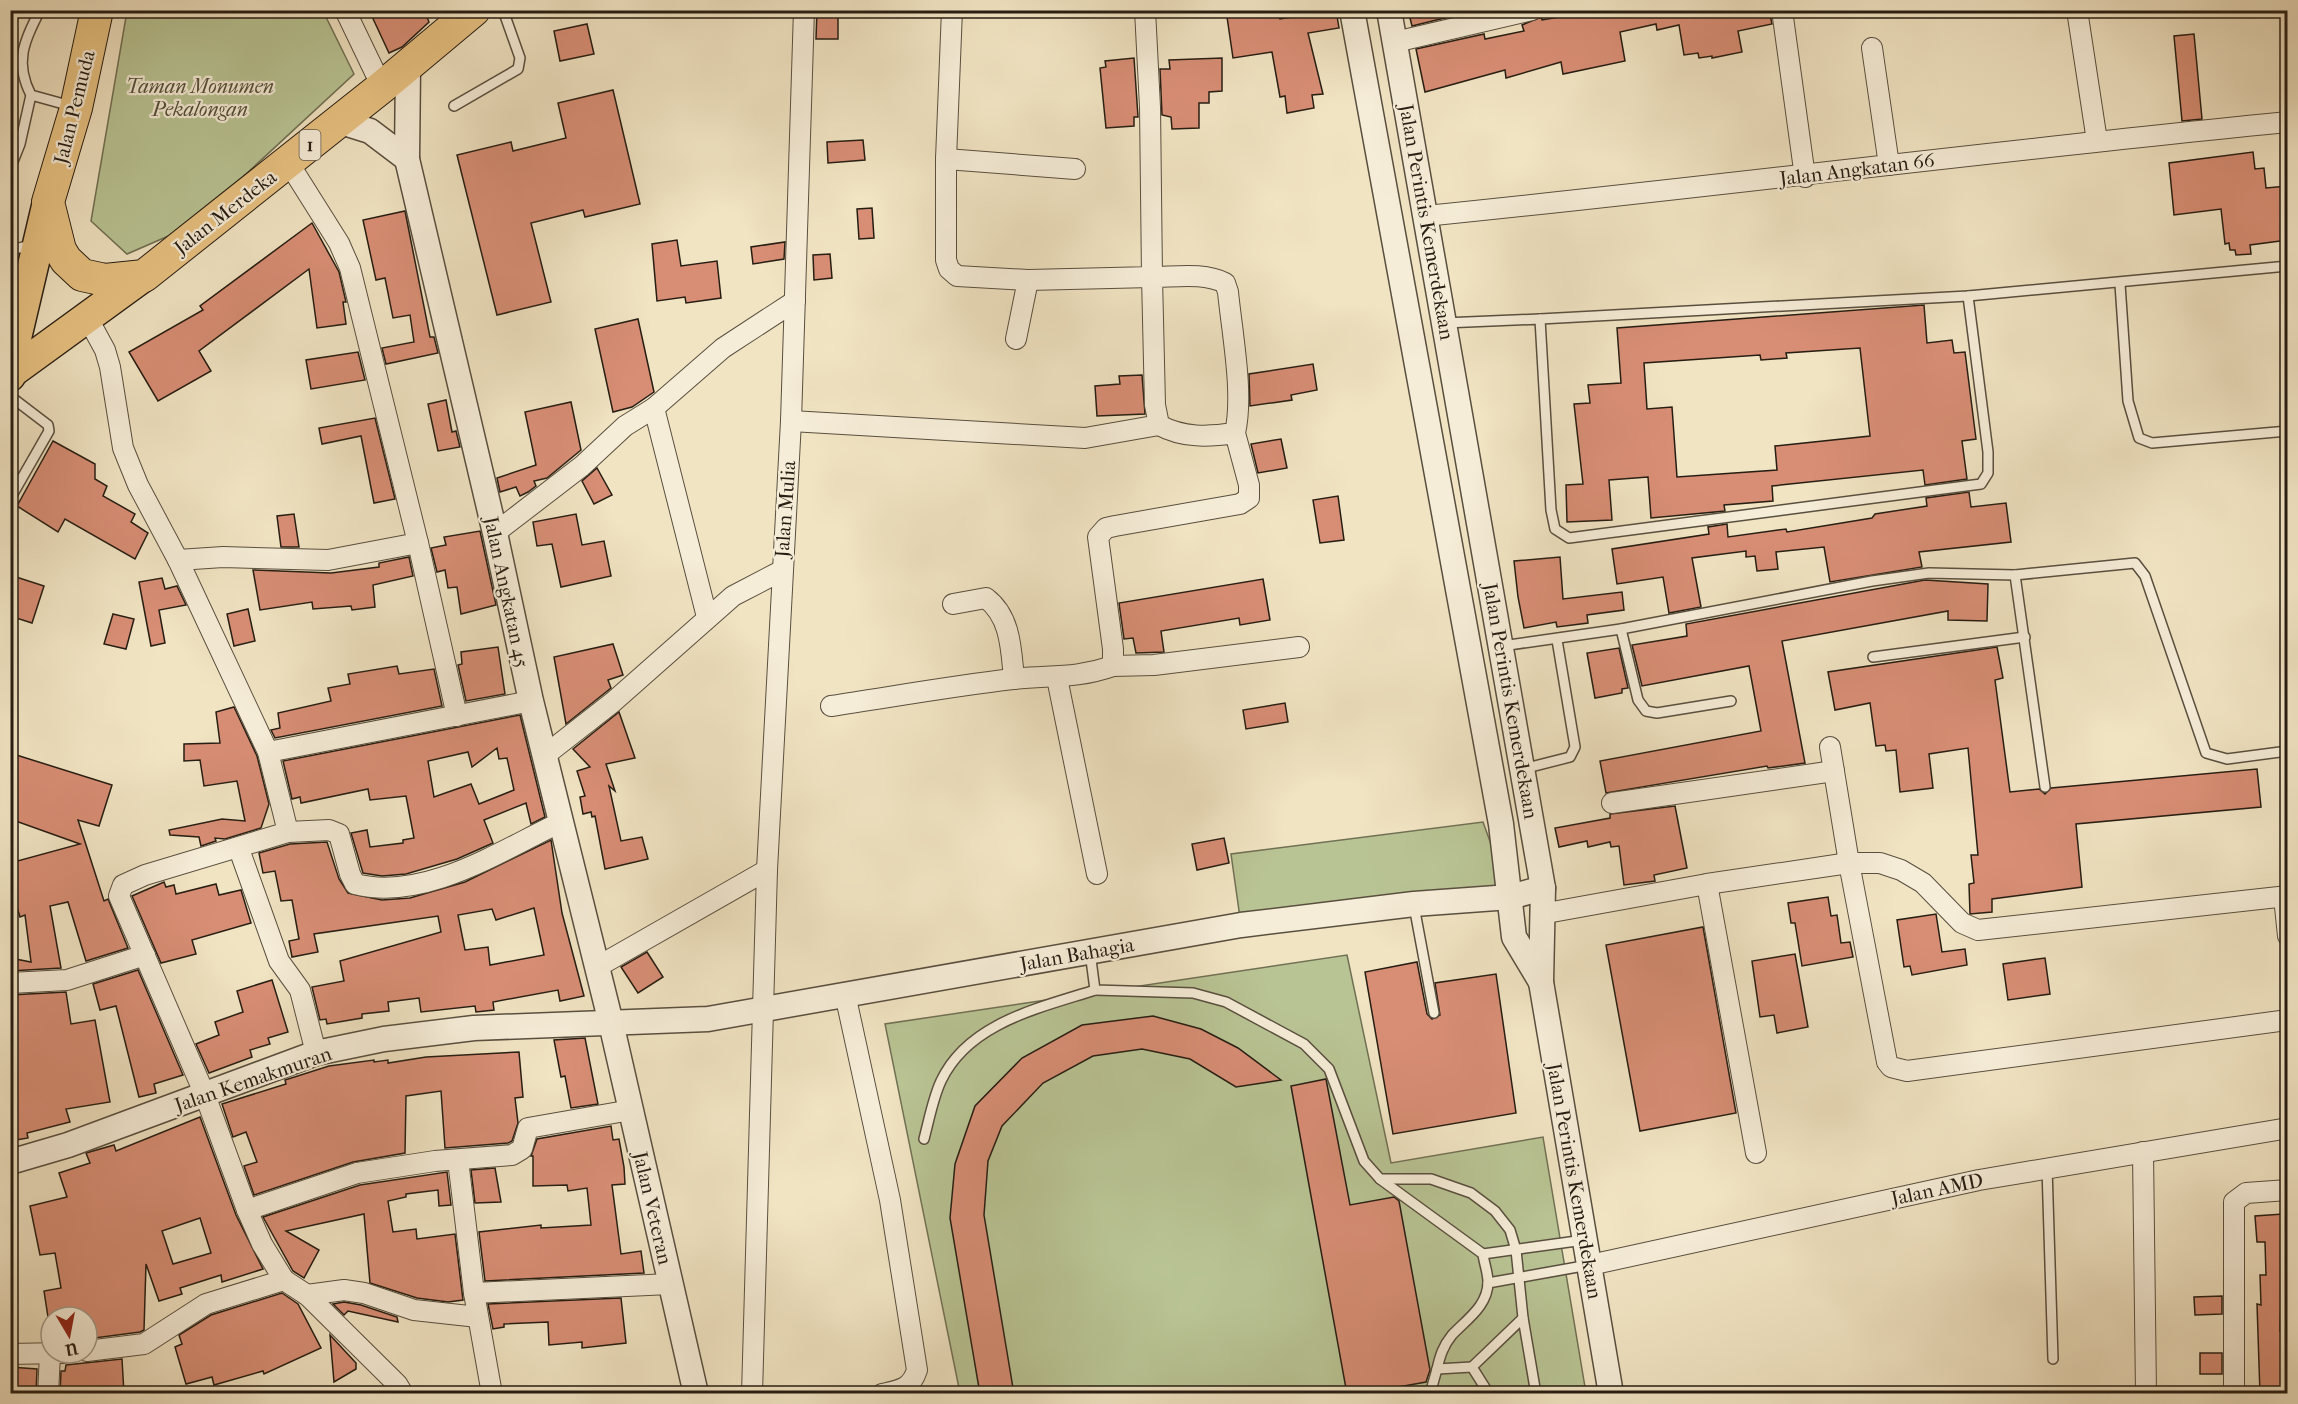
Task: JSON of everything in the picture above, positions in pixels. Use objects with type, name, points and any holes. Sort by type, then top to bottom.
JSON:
[{"type":"highway","name":"Jalan Pemuda","points":[[48,202],[76,108],[96,10]]},
{"type":"highway","name":"Jalan Merdeka","points":[[144,276],[382,87],[474,10]]},
{"type":"highway","points":[[48,202],[60,250],[66,260],[82,274],[105,280],[144,276]]},
{"type":"main road","points":[[11,381],[24,248],[48,202]]},
{"type":"main road","points":[[11,381],[87,317],[144,276]]},
{"type":"street","points":[[345,10],[382,87]]},
{"type":"street","name":"Jalan Mulia","points":[[752,1394],[765,1008],[767,870],[781,571],[791,421],[804,10]]},
{"type":"street","points":[[952,10],[946,159],[946,260],[949,269],[957,276],[1028,280],[1216,278],[1225,283],[1228,292],[1238,398],[1235,433],[1249,485],[1249,498],[1240,504],[1106,528],[1098,537],[1113,649],[1113,666]]},
{"type":"street","points":[[1145,10],[1150,118],[1155,405],[1159,425]]},
{"type":"street","points":[[1352,10],[1496,801],[1514,937],[1541,981]]},
{"type":"street","name":"Jalan Perintis Kemerdekaan","points":[[1389,10],[1544,888],[1541,914],[1541,981],[1611,1394]]},
{"type":"street","points":[[1395,42],[1532,10]]},
{"type":"street","points":[[1782,10],[1805,177]]},
{"type":"street","points":[[2077,10],[2097,141]]},
{"type":"street","points":[[1872,48],[1889,165]]},
{"type":"street","name":"Jalan Angkatan 45","points":[[408,66],[407,159],[495,533],[531,701],[611,1023]]},
{"type":"street","points":[[338,122],[370,131],[407,159]]},
{"type":"street","name":"Jalan Angkatan 66","points":[[1426,216],[1805,177],[2097,141],[2288,122]]},
{"type":"street","points":[[946,159],[1075,169]]},
{"type":"street","points":[[288,162],[339,243],[350,268],[418,543],[457,716]]},
{"type":"street","points":[[1016,339],[1028,280]]},
{"type":"street","points":[[495,533],[582,466],[625,426],[654,408],[723,348],[795,300]]},
{"type":"street","points":[[87,317],[105,350],[110,368],[123,448],[138,485],[178,560],[268,752],[288,832]]},
{"type":"street","points":[[654,408],[707,617]]},
{"type":"street","points":[[791,421],[1085,438],[1159,425],[1176,434],[1200,436],[1235,433]]},
{"type":"street","points":[[178,560],[223,557],[328,560],[418,543]]},
{"type":"street","points":[[544,756],[613,702],[733,596],[781,571]]},
{"type":"street","points":[[953,604],[986,598],[997,606],[1006,622],[1014,679]]},
{"type":"street","points":[[831,706],[1014,679],[1057,678],[1094,672],[1113,666],[1154,665],[1299,647]]},
{"type":"street","points":[[1057,678],[1097,874]]},
{"type":"street","points":[[268,752],[531,701]]},
{"type":"street","points":[[1830,747],[1887,1062],[1891,1067],[1907,1071],[2288,1020]]},
{"type":"street","points":[[1612,803],[1834,771]]},
{"type":"street","points":[[403,1394],[397,1384],[307,1295],[284,1280],[262,1244],[247,1210],[205,1095],[119,896],[119,889],[145,875],[239,849],[288,832],[329,830],[339,834],[355,884],[384,888],[414,886],[444,877],[561,822]]},
{"type":"street","points":[[239,849],[279,961],[300,990],[316,1053]]},
{"type":"street","points":[[1541,914],[1707,884],[1849,862],[1880,863],[1901,870],[1935,892],[1962,923],[1978,930],[2286,897],[2288,936]]},
{"type":"street","points":[[597,968],[767,870]]},
{"type":"street","points":[[1707,884],[1756,1153]]},
{"type":"street","name":"Jalan Bahagia","points":[[611,1023],[708,1019],[1241,926],[1414,904],[1510,897],[1544,888]]},
{"type":"street","points":[[10,983],[67,980],[145,955]]},
{"type":"street","points":[[845,994],[890,1200],[917,1370],[914,1380],[906,1389],[882,1394]]},
{"type":"street","name":"Jalan Kemakmuran","points":[[10,1162],[68,1145],[316,1053],[384,1039],[474,1028],[611,1023]]},
{"type":"street","name":"Jalan Veteran","points":[[611,1023],[696,1394]]},
{"type":"street","points":[[247,1210],[357,1173],[435,1161],[519,1152],[525,1142],[528,1128],[533,1126],[631,1110]]},
{"type":"street","name":"Jalan AMD","points":[[1590,1265],[1979,1180],[2288,1128]]},
{"type":"street","points":[[2143,1152],[2146,1394]]},
{"type":"street","points":[[459,1160],[474,1293],[492,1394]]},
{"type":"street","points":[[2234,1394],[2234,1202],[2246,1193],[2288,1190]]},
{"type":"street","points":[[99,1350],[144,1344],[206,1304],[284,1280]]},
{"type":"street","points":[[474,1293],[670,1284]]},
{"type":"street","points":[[307,1295],[344,1290],[364,1293],[414,1310],[478,1317]]},
{"type":"street","points":[[10,1354],[39,1353]]},
{"type":"street","points":[[48,1394],[54,1365]]},
{"type":"lane","points":[[10,169],[20,144],[31,95],[23,79],[22,53],[40,10]]},
{"type":"lane","points":[[454,106],[518,69],[520,58],[503,10]]},
{"type":"lane","points":[[31,95],[76,108]]},
{"type":"lane","points":[[1444,323],[1968,296],[2120,284],[2288,266]]},
{"type":"lane","points":[[2120,284],[2128,401],[2139,438],[2152,443],[2288,430]]},
{"type":"lane","points":[[1540,319],[1551,510],[1555,529],[1569,538],[1981,484],[1988,472],[1988,452],[1968,296]]},
{"type":"lane","points":[[10,499],[49,431],[48,425],[11,381]]},
{"type":"lane","points":[[1502,646],[1621,629],[1872,581],[1929,573],[2015,575],[2126,562],[2138,565],[2145,576],[2206,753],[2227,759],[2288,751]]},
{"type":"lane","points":[[2015,575],[2045,787]]},
{"type":"lane","points":[[1621,629],[1638,700],[1646,711],[1657,713],[1731,701]]},
{"type":"lane","points":[[1873,657],[2025,637]]},
{"type":"lane","points":[[1523,769],[1570,757],[1575,747],[1557,639]]},
{"type":"lane","points":[[1414,904],[1434,1013]]},
{"type":"lane","points":[[1090,952],[1095,990]]},
{"type":"lane","points":[[924,1139],[940,1082],[958,1051],[981,1035],[1021,1014],[1095,990],[1193,993],[1226,1002],[1304,1044],[1329,1069],[1364,1161],[1380,1179],[1483,1254],[1586,1239]]},
{"type":"lane","points":[[2047,1168],[2053,1359]]},
{"type":"lane","points":[[1380,1179],[1431,1179],[1471,1194],[1495,1211],[1510,1230],[1516,1250],[1523,1318],[1536,1394]]},
{"type":"lane","points":[[1430,1394],[1441,1350],[1451,1336],[1474,1315],[1484,1298],[1488,1283],[1483,1254]]},
{"type":"lane","points":[[1488,1283],[1590,1265]]},
{"type":"lane","points":[[1437,1369],[1472,1366],[1523,1318]]},
{"type":"lane","points":[[1472,1366],[1490,1394]]},
{"type":"green space","name":"Taman Monumen Pekalongan","points":[[127,11],[323,11],[354,74],[232,187],[173,234],[127,254],[91,221]]},
{"type":"green space","points":[[1483,822],[1510,897],[1241,925],[1231,854]]},
{"type":"green space","points":[[1347,955],[1391,1163],[1543,1137],[1586,1393],[960,1393],[885,1024]]},
{"type":"building","points":[[369,10],[424,10],[429,22],[402,47],[389,53]]},
{"type":"building","points":[[817,10],[838,10],[838,39],[816,39]]},
{"type":"building","points":[[1226,10],[1278,10],[1280,19],[1336,10],[1339,28],[1308,33],[1323,94],[1312,95],[1314,108],[1287,113],[1285,96],[1280,97],[1272,52],[1233,58]]},
{"type":"building","points":[[1408,10],[1477,10],[1412,26]]},
{"type":"building","points":[[1582,10],[1769,10],[1772,24],[1738,31],[1742,52],[1699,58],[1698,53],[1684,55],[1679,25],[1657,30],[1656,24],[1620,32],[1625,61],[1563,74],[1561,62],[1506,78],[1505,70],[1425,92],[1416,49],[1484,34],[1485,39],[1524,31],[1522,25],[1541,17],[1542,20],[1583,13]]},
{"type":"building","points":[[587,24],[594,54],[560,61],[554,31]]},
{"type":"building","points":[[2194,34],[2202,119],[2182,121],[2174,36]]},
{"type":"building","points":[[1134,58],[1138,117],[1134,117],[1134,126],[1106,128],[1100,68],[1106,67],[1105,61]]},
{"type":"building","points":[[1222,58],[1222,91],[1209,92],[1209,103],[1199,103],[1199,128],[1172,129],[1171,117],[1162,115],[1160,69],[1170,69],[1169,60]]},
{"type":"building","points":[[613,90],[640,204],[585,217],[583,210],[531,223],[551,302],[497,315],[457,155],[511,142],[513,151],[566,138],[558,103]]},
{"type":"building","points":[[863,140],[865,160],[828,163],[827,142]]},
{"type":"building","points":[[2253,152],[2255,169],[2264,168],[2266,188],[2288,186],[2288,240],[2250,245],[2251,254],[2236,255],[2235,250],[2230,250],[2229,243],[2225,244],[2221,209],[2174,215],[2169,163]]},
{"type":"building","points":[[872,208],[874,238],[859,239],[857,209]]},
{"type":"building","points":[[405,211],[430,337],[434,337],[438,353],[386,364],[382,348],[414,342],[410,315],[393,318],[385,278],[376,280],[363,220]]},
{"type":"building","points":[[312,223],[339,272],[346,302],[343,302],[346,324],[317,328],[309,269],[199,351],[211,371],[158,401],[129,352],[203,310],[200,306]]},
{"type":"building","points":[[677,240],[681,266],[717,261],[721,298],[686,303],[685,297],[657,301],[652,244]]},
{"type":"building","points":[[785,242],[784,259],[753,264],[751,247]]},
{"type":"building","points":[[830,254],[832,278],[814,280],[813,255]]},
{"type":"building","points":[[1924,305],[1927,343],[1952,340],[1954,353],[1965,352],[1976,439],[1962,441],[1967,479],[1925,485],[1923,470],[1772,486],[1773,501],[1724,505],[1725,511],[1651,518],[1648,477],[1609,480],[1612,520],[1567,522],[1566,485],[1583,484],[1574,404],[1590,403],[1588,385],[1621,383],[1617,328]],"holes":[[[1860,348],[1870,436],[1775,446],[1777,470],[1677,477],[1672,407],[1647,409],[1644,363],[1760,355],[1761,360],[1787,358],[1786,353]]]},
{"type":"building","points":[[638,319],[654,392],[632,407],[613,412],[595,329]]},
{"type":"building","points":[[358,352],[365,380],[311,389],[306,360]]},
{"type":"building","points":[[1313,364],[1317,390],[1291,395],[1292,400],[1250,406],[1249,374]]},
{"type":"building","points":[[1142,375],[1145,414],[1097,416],[1095,386],[1120,384],[1119,376]]},
{"type":"building","points":[[446,400],[452,432],[456,431],[460,447],[438,451],[428,404]]},
{"type":"building","points":[[571,402],[581,450],[547,478],[534,481],[536,486],[528,492],[520,496],[516,487],[500,492],[497,478],[536,465],[525,412]]},
{"type":"building","points":[[375,418],[395,499],[374,503],[361,436],[322,444],[319,428]]},
{"type":"building","points":[[1281,439],[1287,468],[1258,473],[1251,444]]},
{"type":"building","points":[[53,441],[95,464],[95,479],[107,486],[103,496],[135,514],[131,522],[148,533],[135,559],[65,519],[58,532],[17,506]]},
{"type":"building","points":[[597,468],[612,495],[594,504],[582,481]]},
{"type":"building","points":[[1969,492],[1971,507],[2006,503],[2011,542],[1919,552],[1922,567],[1830,582],[1824,547],[1776,552],[1778,569],[1757,571],[1755,556],[1746,557],[1746,551],[1692,558],[1701,607],[1669,613],[1663,577],[1617,584],[1612,549],[1709,534],[1708,527],[1727,524],[1728,537],[1786,529],[1787,532],[1927,506],[1926,498]]},
{"type":"building","points":[[1338,496],[1344,540],[1320,543],[1313,500]]},
{"type":"building","points":[[294,514],[299,547],[281,547],[277,516]]},
{"type":"building","points":[[576,514],[582,545],[604,541],[611,576],[561,587],[552,544],[537,546],[533,522]]},
{"type":"building","points":[[480,531],[496,605],[461,614],[457,587],[448,588],[445,570],[437,572],[431,548],[446,545],[444,537]]},
{"type":"building","points":[[409,557],[413,576],[373,585],[375,607],[352,610],[351,606],[313,609],[312,602],[260,610],[253,570],[331,573],[379,567],[379,563]]},
{"type":"building","points":[[1560,557],[1563,599],[1622,592],[1624,610],[1587,615],[1588,623],[1557,627],[1556,622],[1524,628],[1514,561]]},
{"type":"building","points":[[10,575],[44,586],[32,623],[10,616]]},
{"type":"building","points":[[162,578],[165,589],[177,586],[186,605],[159,610],[165,643],[151,646],[139,582]]},
{"type":"building","points":[[1263,579],[1270,620],[1240,625],[1239,618],[1161,631],[1164,652],[1136,653],[1133,638],[1124,639],[1119,603]]},
{"type":"building","points":[[1925,580],[1988,584],[1987,621],[1948,620],[1948,611],[1782,641],[1805,763],[1768,768],[1767,766],[1606,793],[1600,761],[1761,731],[1749,666],[1642,686],[1632,645],[1687,636],[1686,624]]},
{"type":"building","points":[[248,609],[255,641],[234,646],[227,614]]},
{"type":"building","points":[[113,614],[134,619],[126,649],[104,644]]},
{"type":"building","points":[[613,644],[623,675],[608,680],[611,688],[566,724],[554,657]]},
{"type":"building","points":[[498,647],[505,694],[466,701],[458,665],[462,664],[461,652]]},
{"type":"building","points":[[1997,647],[2003,678],[1995,680],[2010,792],[2039,789],[2045,794],[2051,788],[2257,769],[2261,807],[2076,824],[2082,887],[1992,899],[1992,912],[1970,914],[1969,884],[1974,883],[1971,855],[1978,855],[1968,748],[1929,754],[1933,788],[1900,792],[1896,750],[1886,751],[1885,745],[1876,746],[1870,703],[1835,710],[1828,672]]},
{"type":"building","points":[[1619,648],[1628,688],[1622,689],[1622,693],[1595,698],[1587,653]]},
{"type":"building","points":[[397,666],[399,674],[434,669],[442,706],[275,738],[271,730],[280,728],[278,713],[331,701],[328,688],[350,684],[348,674]]},
{"type":"building","points":[[1285,703],[1288,722],[1246,729],[1243,710]]},
{"type":"building","points":[[234,707],[257,756],[269,804],[261,828],[225,839],[215,838],[216,841],[201,846],[199,837],[170,835],[169,830],[222,819],[245,821],[237,781],[204,786],[200,760],[184,761],[184,744],[220,743],[216,712]]},
{"type":"building","points":[[619,712],[635,758],[606,764],[615,791],[609,786],[621,841],[642,837],[648,859],[605,869],[595,816],[592,817],[591,812],[583,814],[580,797],[585,796],[577,771],[590,767],[573,749]]},
{"type":"building","points":[[520,715],[545,817],[531,824],[526,803],[484,820],[493,843],[457,859],[406,874],[382,876],[363,873],[351,833],[367,830],[370,847],[403,843],[403,840],[414,838],[406,796],[370,800],[368,789],[301,803],[300,797],[292,799],[283,761]],"holes":[[[497,748],[499,759],[507,758],[514,790],[479,804],[471,784],[434,797],[428,761],[468,752],[472,767]]]},
{"type":"building","points":[[10,753],[112,785],[99,826],[78,820],[104,901],[108,899],[128,948],[86,961],[68,902],[50,906],[61,968],[10,971],[10,958],[31,962],[25,915],[20,917],[10,884],[10,863],[80,844],[10,819]]},
{"type":"building","points":[[1675,806],[1687,868],[1654,875],[1655,881],[1624,885],[1619,846],[1611,847],[1610,842],[1588,847],[1587,841],[1559,847],[1555,828],[1610,818],[1610,814]]},
{"type":"building","points":[[1224,838],[1229,863],[1197,870],[1192,844]]},
{"type":"building","points":[[551,840],[562,913],[584,996],[560,1001],[558,990],[493,1002],[494,1010],[476,1012],[475,1006],[421,1012],[419,998],[388,1002],[389,1011],[362,1014],[362,1018],[327,1024],[326,1019],[320,1020],[312,987],[344,981],[340,961],[441,932],[438,916],[314,934],[318,952],[292,957],[289,941],[299,939],[292,900],[281,901],[275,871],[263,873],[259,853],[290,844],[327,842],[339,879],[348,893],[382,900],[410,898],[465,882]],"holes":[[[534,908],[544,955],[490,965],[488,947],[465,950],[458,915],[492,909],[496,920]]]},
{"type":"building","points":[[164,882],[166,887],[174,885],[176,894],[216,884],[219,895],[241,890],[251,923],[192,940],[196,954],[161,963],[132,896]]},
{"type":"building","points":[[1828,897],[1831,916],[1837,915],[1841,943],[1850,942],[1853,957],[1802,966],[1795,923],[1791,923],[1788,903]]},
{"type":"building","points":[[1936,914],[1942,952],[1965,949],[1967,965],[1912,975],[1910,966],[1904,967],[1897,920]]},
{"type":"building","points":[[1703,927],[1736,1113],[1640,1131],[1606,945]]},
{"type":"building","points":[[647,952],[663,977],[638,993],[621,967]]},
{"type":"building","points":[[1795,954],[1808,1027],[1777,1033],[1774,1015],[1760,1017],[1752,961]]},
{"type":"building","points":[[2045,958],[2050,994],[2008,1000],[2003,964]]},
{"type":"building","points":[[1417,962],[1427,1014],[1432,1019],[1440,1015],[1435,983],[1496,974],[1516,1113],[1393,1134],[1365,972]]},
{"type":"building","points":[[138,970],[183,1075],[154,1084],[156,1093],[139,1097],[116,1006],[100,1010],[93,984]]},
{"type":"building","points":[[272,980],[288,1032],[268,1038],[270,1044],[250,1050],[252,1057],[209,1073],[196,1044],[219,1035],[215,1022],[243,1012],[237,991]]},
{"type":"building","points":[[66,992],[71,1024],[95,1020],[110,1102],[66,1109],[70,1122],[27,1133],[28,1138],[10,1141],[10,995]]},
{"type":"building","points":[[1153,1016],[1201,1029],[1238,1048],[1281,1080],[1236,1087],[1190,1059],[1142,1049],[1093,1056],[1043,1083],[1002,1126],[988,1161],[984,1215],[1014,1394],[980,1394],[950,1218],[955,1164],[975,1106],[1022,1058],[1082,1025]]},
{"type":"building","points":[[585,1038],[598,1104],[571,1108],[565,1076],[561,1077],[554,1040]]},
{"type":"building","points":[[519,1052],[523,1097],[515,1098],[518,1123],[512,1141],[445,1148],[441,1091],[406,1096],[405,1153],[353,1162],[254,1195],[244,1166],[257,1162],[246,1132],[233,1137],[222,1104],[286,1084],[285,1080],[329,1066],[374,1060],[374,1062],[388,1060],[388,1063],[426,1057]]},
{"type":"building","points":[[1326,1079],[1350,1205],[1394,1197],[1399,1201],[1430,1370],[1426,1382],[1381,1390],[1382,1394],[1347,1394],[1291,1086]]},
{"type":"building","points":[[200,1117],[236,1215],[263,1269],[222,1282],[221,1275],[180,1288],[182,1294],[159,1301],[146,1264],[144,1330],[140,1332],[99,1337],[99,1305],[46,1305],[44,1291],[61,1288],[55,1253],[40,1255],[30,1206],[67,1197],[59,1173],[90,1163],[86,1153],[114,1145],[116,1151]],"holes":[[[200,1218],[211,1253],[173,1264],[162,1231]]]},
{"type":"building","points":[[611,1126],[613,1140],[619,1139],[624,1167],[625,1184],[612,1185],[621,1254],[641,1251],[644,1273],[485,1281],[479,1232],[541,1225],[541,1228],[591,1225],[587,1188],[568,1191],[567,1185],[533,1186],[533,1156],[531,1156],[537,1139]]},
{"type":"building","points":[[495,1168],[501,1202],[475,1203],[471,1170]]},
{"type":"building","points":[[447,1172],[451,1205],[439,1206],[438,1190],[406,1194],[406,1197],[388,1201],[393,1232],[416,1229],[417,1239],[455,1234],[463,1300],[448,1302],[417,1298],[370,1283],[364,1214],[286,1231],[319,1250],[304,1278],[293,1271],[263,1217],[360,1185]]},
{"type":"building","points":[[2283,1214],[2284,1231],[2288,1231],[2288,1297],[2281,1298],[2280,1331],[2287,1331],[2288,1394],[2260,1394],[2257,1304],[2261,1305],[2260,1275],[2266,1275],[2265,1242],[2257,1242],[2255,1216]]},
{"type":"building","points":[[282,1293],[298,1304],[321,1348],[264,1374],[263,1371],[214,1385],[212,1377],[186,1384],[175,1347],[182,1344],[179,1335],[211,1315]]},
{"type":"building","points":[[2222,1296],[2222,1314],[2195,1315],[2194,1297]]},
{"type":"building","points":[[621,1298],[626,1343],[582,1348],[582,1342],[549,1345],[548,1322],[504,1324],[504,1327],[493,1329],[488,1304]]},
{"type":"building","points":[[344,1302],[397,1317],[398,1322],[348,1311],[344,1315],[333,1304]]},
{"type":"building","points":[[330,1335],[356,1363],[356,1369],[334,1382]]},
{"type":"building","points":[[2200,1353],[2222,1353],[2222,1374],[2200,1374]]},
{"type":"building","points":[[122,1359],[124,1394],[60,1394],[61,1371],[65,1371],[66,1365],[99,1365],[99,1361]]},
{"type":"building","points":[[10,1367],[37,1369],[36,1394],[16,1394],[17,1391],[10,1390]]}]
